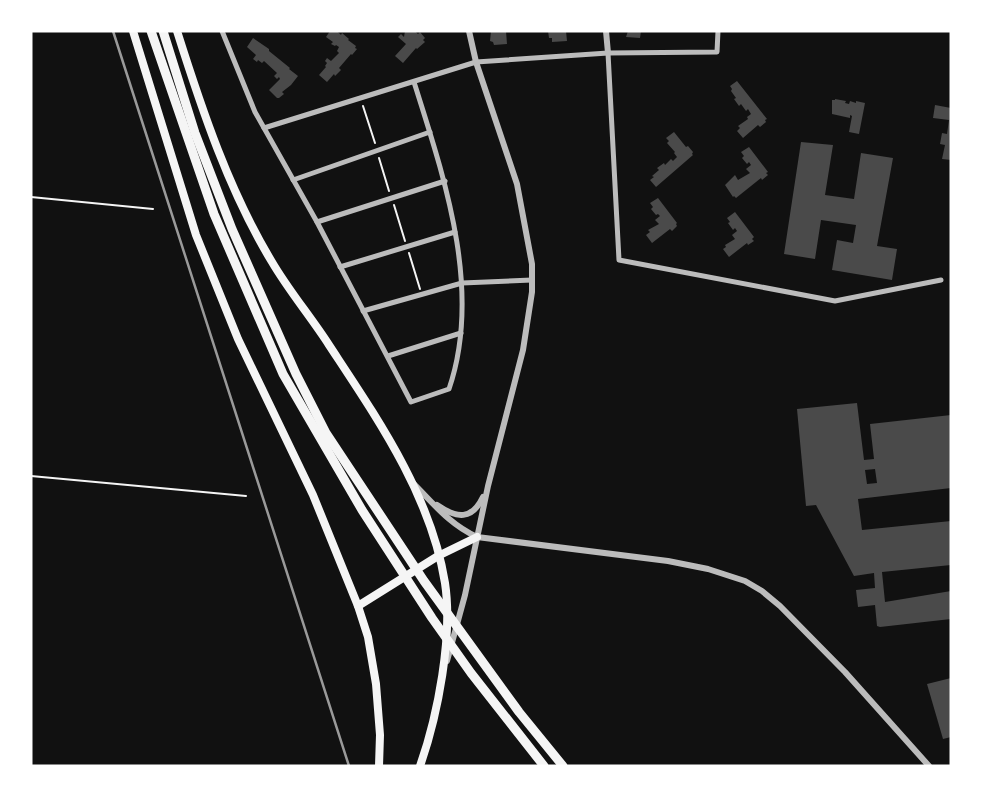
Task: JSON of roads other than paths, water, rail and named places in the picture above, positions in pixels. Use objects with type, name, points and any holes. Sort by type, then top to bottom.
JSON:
[{"type":"highway","points":[[151,31],[214,214],[283,374],[362,510],[437,626],[471,674],[544,766]]},
{"type":"highway","points":[[163,31],[196,133],[240,248],[296,374],[326,433],[424,582],[519,712],[563,766]]},
{"type":"main road","points":[[133,31],[196,236],[238,339],[314,495],[358,606],[369,644],[376,684],[380,736],[379,766]]},
{"type":"main road","points":[[177,31],[191,77],[218,150],[248,220],[272,263],[334,352],[396,453],[411,480],[432,530],[445,582],[446,625],[442,678],[420,766]]},
{"type":"main road","points":[[358,606],[438,556],[476,537]]},
{"type":"street","points":[[222,31],[255,112],[316,222],[411,402],[449,389],[456,371],[461,333],[462,283],[445,181],[414,82]]},
{"type":"street","points":[[442,678],[465,596],[488,486],[523,350],[529,319],[532,280],[531,256],[517,184],[476,62],[469,31]]},
{"type":"street","points":[[606,31],[619,260],[835,301],[941,280]]},
{"type":"street","points":[[264,128],[476,62],[608,53],[717,52],[718,31]]},
{"type":"street","points":[[293,180],[430,132]]},
{"type":"street","points":[[316,222],[445,181]]},
{"type":"street","points":[[340,267],[455,232]]},
{"type":"street","points":[[363,311],[462,283],[532,280]]},
{"type":"street","points":[[388,356],[461,333]]},
{"type":"street","points":[[411,480],[443,515],[476,537],[668,561],[708,569],[745,582],[762,591],[780,606],[845,672],[929,766]]},
{"type":"street","points":[[431,500],[454,514],[462,516],[471,514],[481,502],[488,486]]},
{"type":"railway","points":[[113,31],[349,766]]}]
